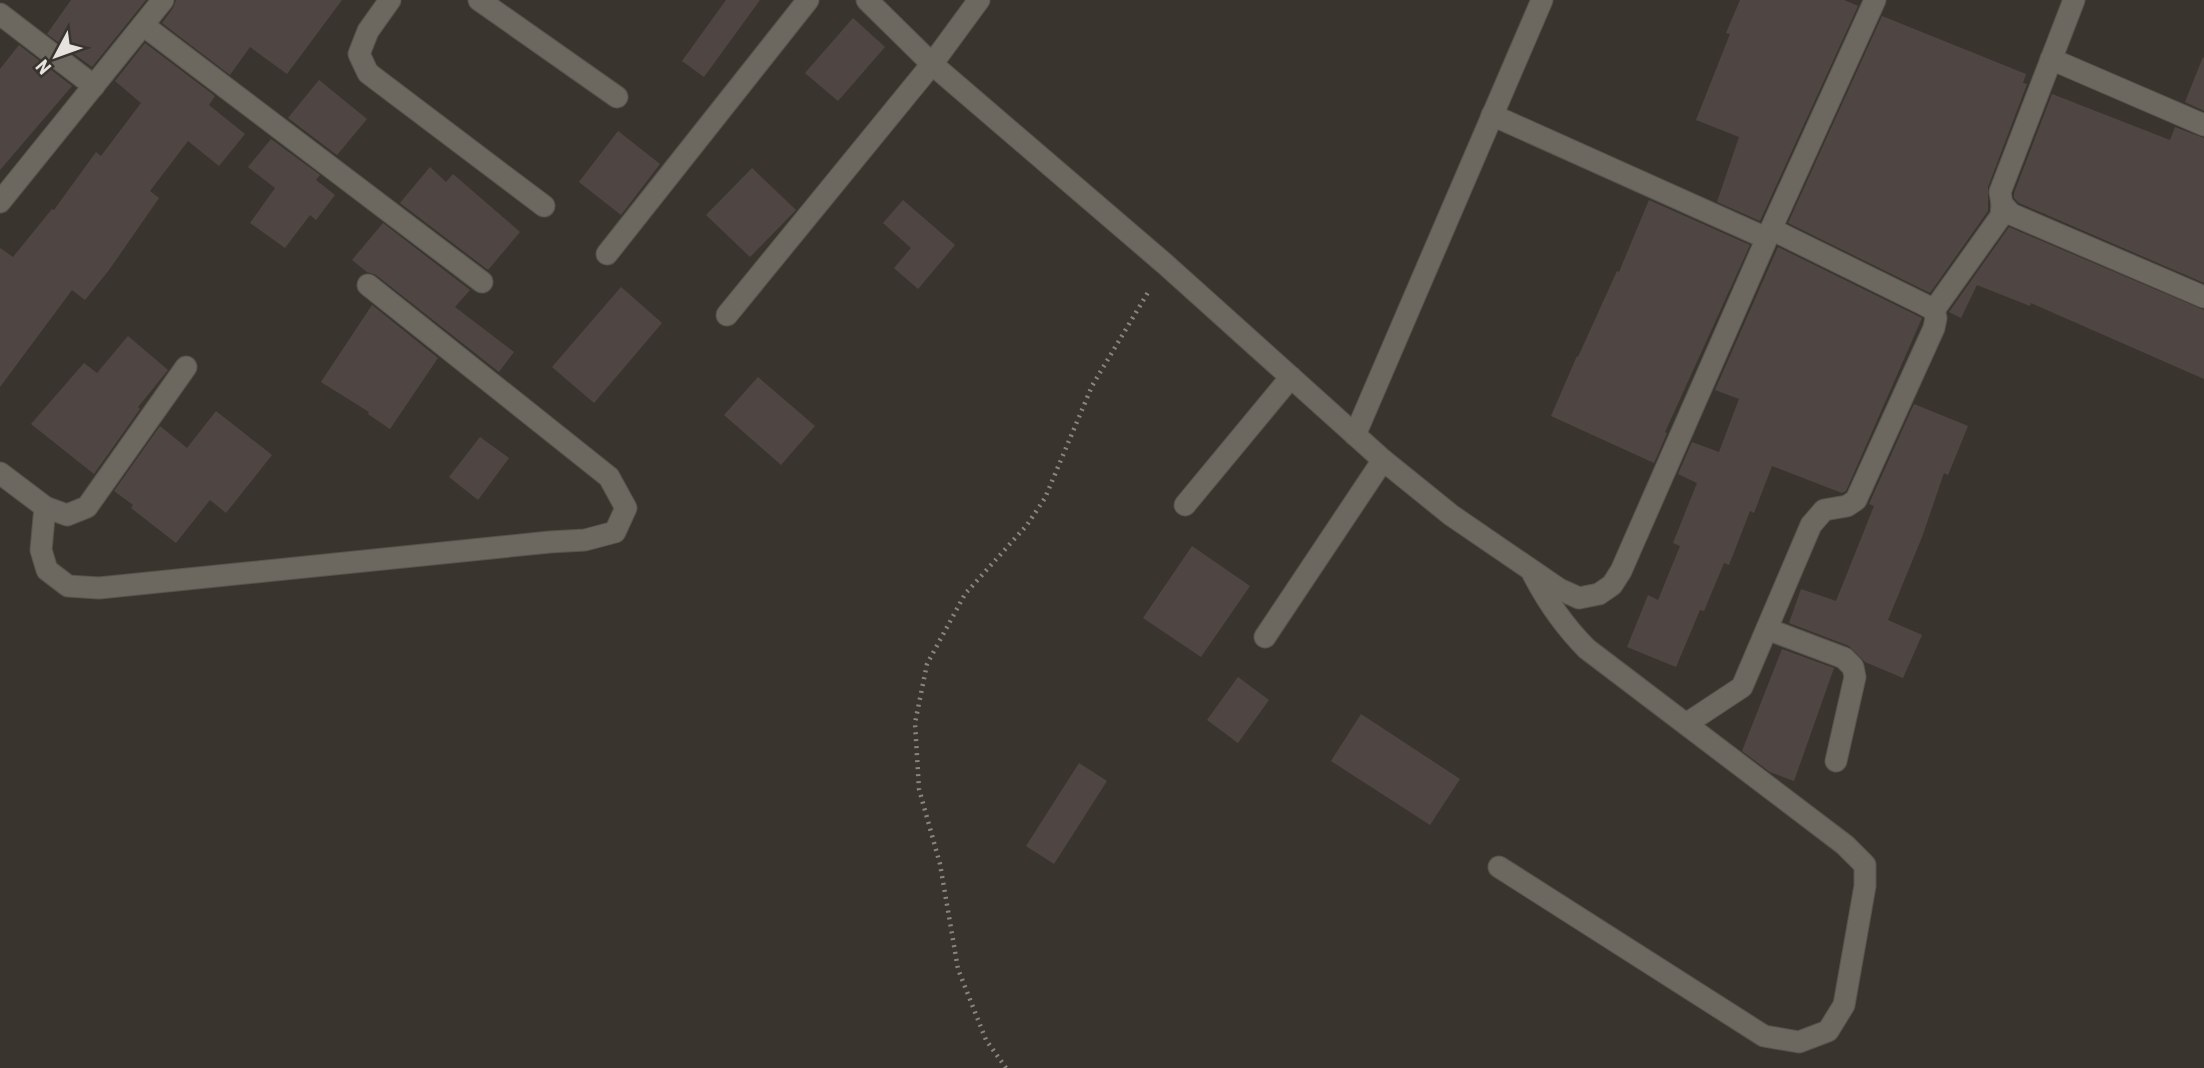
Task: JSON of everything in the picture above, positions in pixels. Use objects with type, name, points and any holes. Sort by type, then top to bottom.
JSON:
[{"type":"street","points":[[0,202],[163,0]]},
{"type":"street","points":[[390,0],[368,30],[359,54],[368,73],[544,206]]},
{"type":"street","points":[[480,0],[617,97]]},
{"type":"street","points":[[607,254],[808,0]]},
{"type":"street","points":[[867,0],[932,64],[1165,264],[1383,460],[1451,515],[1559,589],[1579,598],[1599,594],[1612,585],[1621,571],[1769,233],[1875,0]]},
{"type":"street","points":[[727,315],[932,64],[979,0]]},
{"type":"street","points":[[1355,435],[1542,0]]},
{"type":"street","points":[[1686,724],[1742,687],[1811,525],[1824,510],[1847,506],[1856,500],[1934,328],[1934,310],[2001,216],[2000,192],[2074,0]]},
{"type":"street","points":[[0,14],[94,86]]},
{"type":"street","points":[[143,25],[482,282]]},
{"type":"street","points":[[2051,59],[2204,125]]},
{"type":"street","points":[[1492,115],[1769,233],[1934,310]]},
{"type":"street","points":[[2002,204],[2011,214],[2204,297]]},
{"type":"street","points":[[45,507],[41,550],[47,570],[68,586],[99,588],[585,540],[615,532],[626,509],[609,477],[368,285]]},
{"type":"street","points":[[0,473],[45,507],[67,515],[88,507],[186,367]]},
{"type":"street","points":[[1185,505],[1291,377]]},
{"type":"street","points":[[1265,637],[1383,460]]},
{"type":"street","points":[[1499,867],[1764,1036],[1799,1042],[1828,1031],[1844,1005],[1865,886],[1865,865],[1845,845],[1587,649],[1551,608],[1530,569]]},
{"type":"street","points":[[1767,629],[1844,658],[1853,667],[1855,677],[1836,761]]},
{"type":"path","points":[[1006,1068],[986,1040],[958,969],[940,864],[919,789],[915,723],[927,664],[958,606],[965,594],[1027,525],[1045,498],[1092,386],[1165,264]]},
{"type":"building","points":[[71,0],[146,0],[92,67],[47,34]]},
{"type":"building","points":[[176,0],[342,0],[287,74],[250,47],[230,75],[162,23]]},
{"type":"building","points":[[726,0],[760,0],[704,77],[682,61]]},
{"type":"building","points":[[1740,0],[1844,0],[1858,6],[1760,221],[1717,202],[1739,137],[1696,120],[1730,34],[1726,33]]},
{"type":"building","points":[[1882,16],[2026,74],[2023,83],[2027,84],[1988,187],[1988,211],[1930,293],[1788,223]]},
{"type":"building","points":[[853,18],[885,47],[838,101],[805,73]]},
{"type":"building","points":[[145,43],[215,96],[209,105],[245,134],[219,166],[188,141],[150,191],[159,198],[109,270],[85,300],[72,290],[0,387],[0,248],[13,257],[52,209],[54,210],[96,152],[101,156],[141,103],[115,81]]},
{"type":"building","points":[[19,45],[72,86],[0,170],[0,69]]},
{"type":"building","points":[[2204,58],[2204,111],[2185,102]]},
{"type":"building","points":[[319,80],[367,119],[337,155],[288,118]]},
{"type":"building","points":[[2052,94],[2170,140],[2175,127],[2204,138],[2204,283],[2019,203],[2014,198]]},
{"type":"building","points":[[618,131],[660,164],[621,215],[579,182]]},
{"type":"building","points":[[271,139],[320,175],[316,180],[335,195],[316,220],[310,215],[285,248],[250,223],[275,188],[248,167]]},
{"type":"building","points":[[430,167],[446,182],[453,174],[520,232],[488,270],[400,203]]},
{"type":"building","points":[[752,168],[796,210],[750,257],[706,215]]},
{"type":"building","points":[[903,200],[955,245],[918,289],[894,268],[911,248],[883,223]]},
{"type":"building","points":[[1649,200],[1750,245],[1665,432],[1667,433],[1654,463],[1551,416],[1617,271],[1619,272]]},
{"type":"building","points":[[383,223],[470,290],[455,307],[514,352],[499,372],[376,275],[367,272],[352,260]]},
{"type":"building","points":[[2009,227],[2204,310],[2204,379],[2031,303],[2030,306],[1977,285],[1961,318],[1949,312]]},
{"type":"building","points":[[1778,247],[1922,318],[1846,491],[1842,493],[1772,466],[1754,513],[1750,511],[1729,565],[1724,563],[1676,667],[1627,647],[1648,595],[1658,600],[1680,546],[1673,543],[1697,483],[1678,474],[1692,442],[1719,452],[1739,399],[1715,390]]},
{"type":"building","points":[[621,287],[662,323],[594,403],[552,367]]},
{"type":"building","points":[[372,305],[438,358],[390,429],[368,414],[369,412],[321,382]]},
{"type":"building","points":[[128,336],[168,370],[138,407],[140,409],[94,474],[31,424],[84,363],[97,373]]},
{"type":"building","points":[[758,377],[815,426],[781,465],[724,415]]},
{"type":"building","points":[[1914,404],[1968,426],[1948,475],[1944,473],[1922,537],[1888,620],[1922,635],[1903,678],[1865,662],[1849,646],[1789,623],[1801,589],[1836,601],[1874,506],[1869,504]]},
{"type":"building","points":[[216,411],[272,455],[226,513],[210,500],[176,543],[131,508],[133,505],[114,491],[160,426],[187,448]]},
{"type":"building","points":[[480,437],[509,458],[478,500],[449,477]]},
{"type":"building","points":[[1192,546],[1250,586],[1201,657],[1143,618]]},
{"type":"building","points":[[1782,649],[1834,668],[1794,781],[1770,772],[1742,751]]},
{"type":"building","points":[[1238,677],[1269,700],[1238,743],[1207,720]]},
{"type":"building","points":[[1361,714],[1460,779],[1430,825],[1331,761]]},
{"type":"building","points":[[1079,763],[1107,781],[1054,864],[1026,846]]}]
